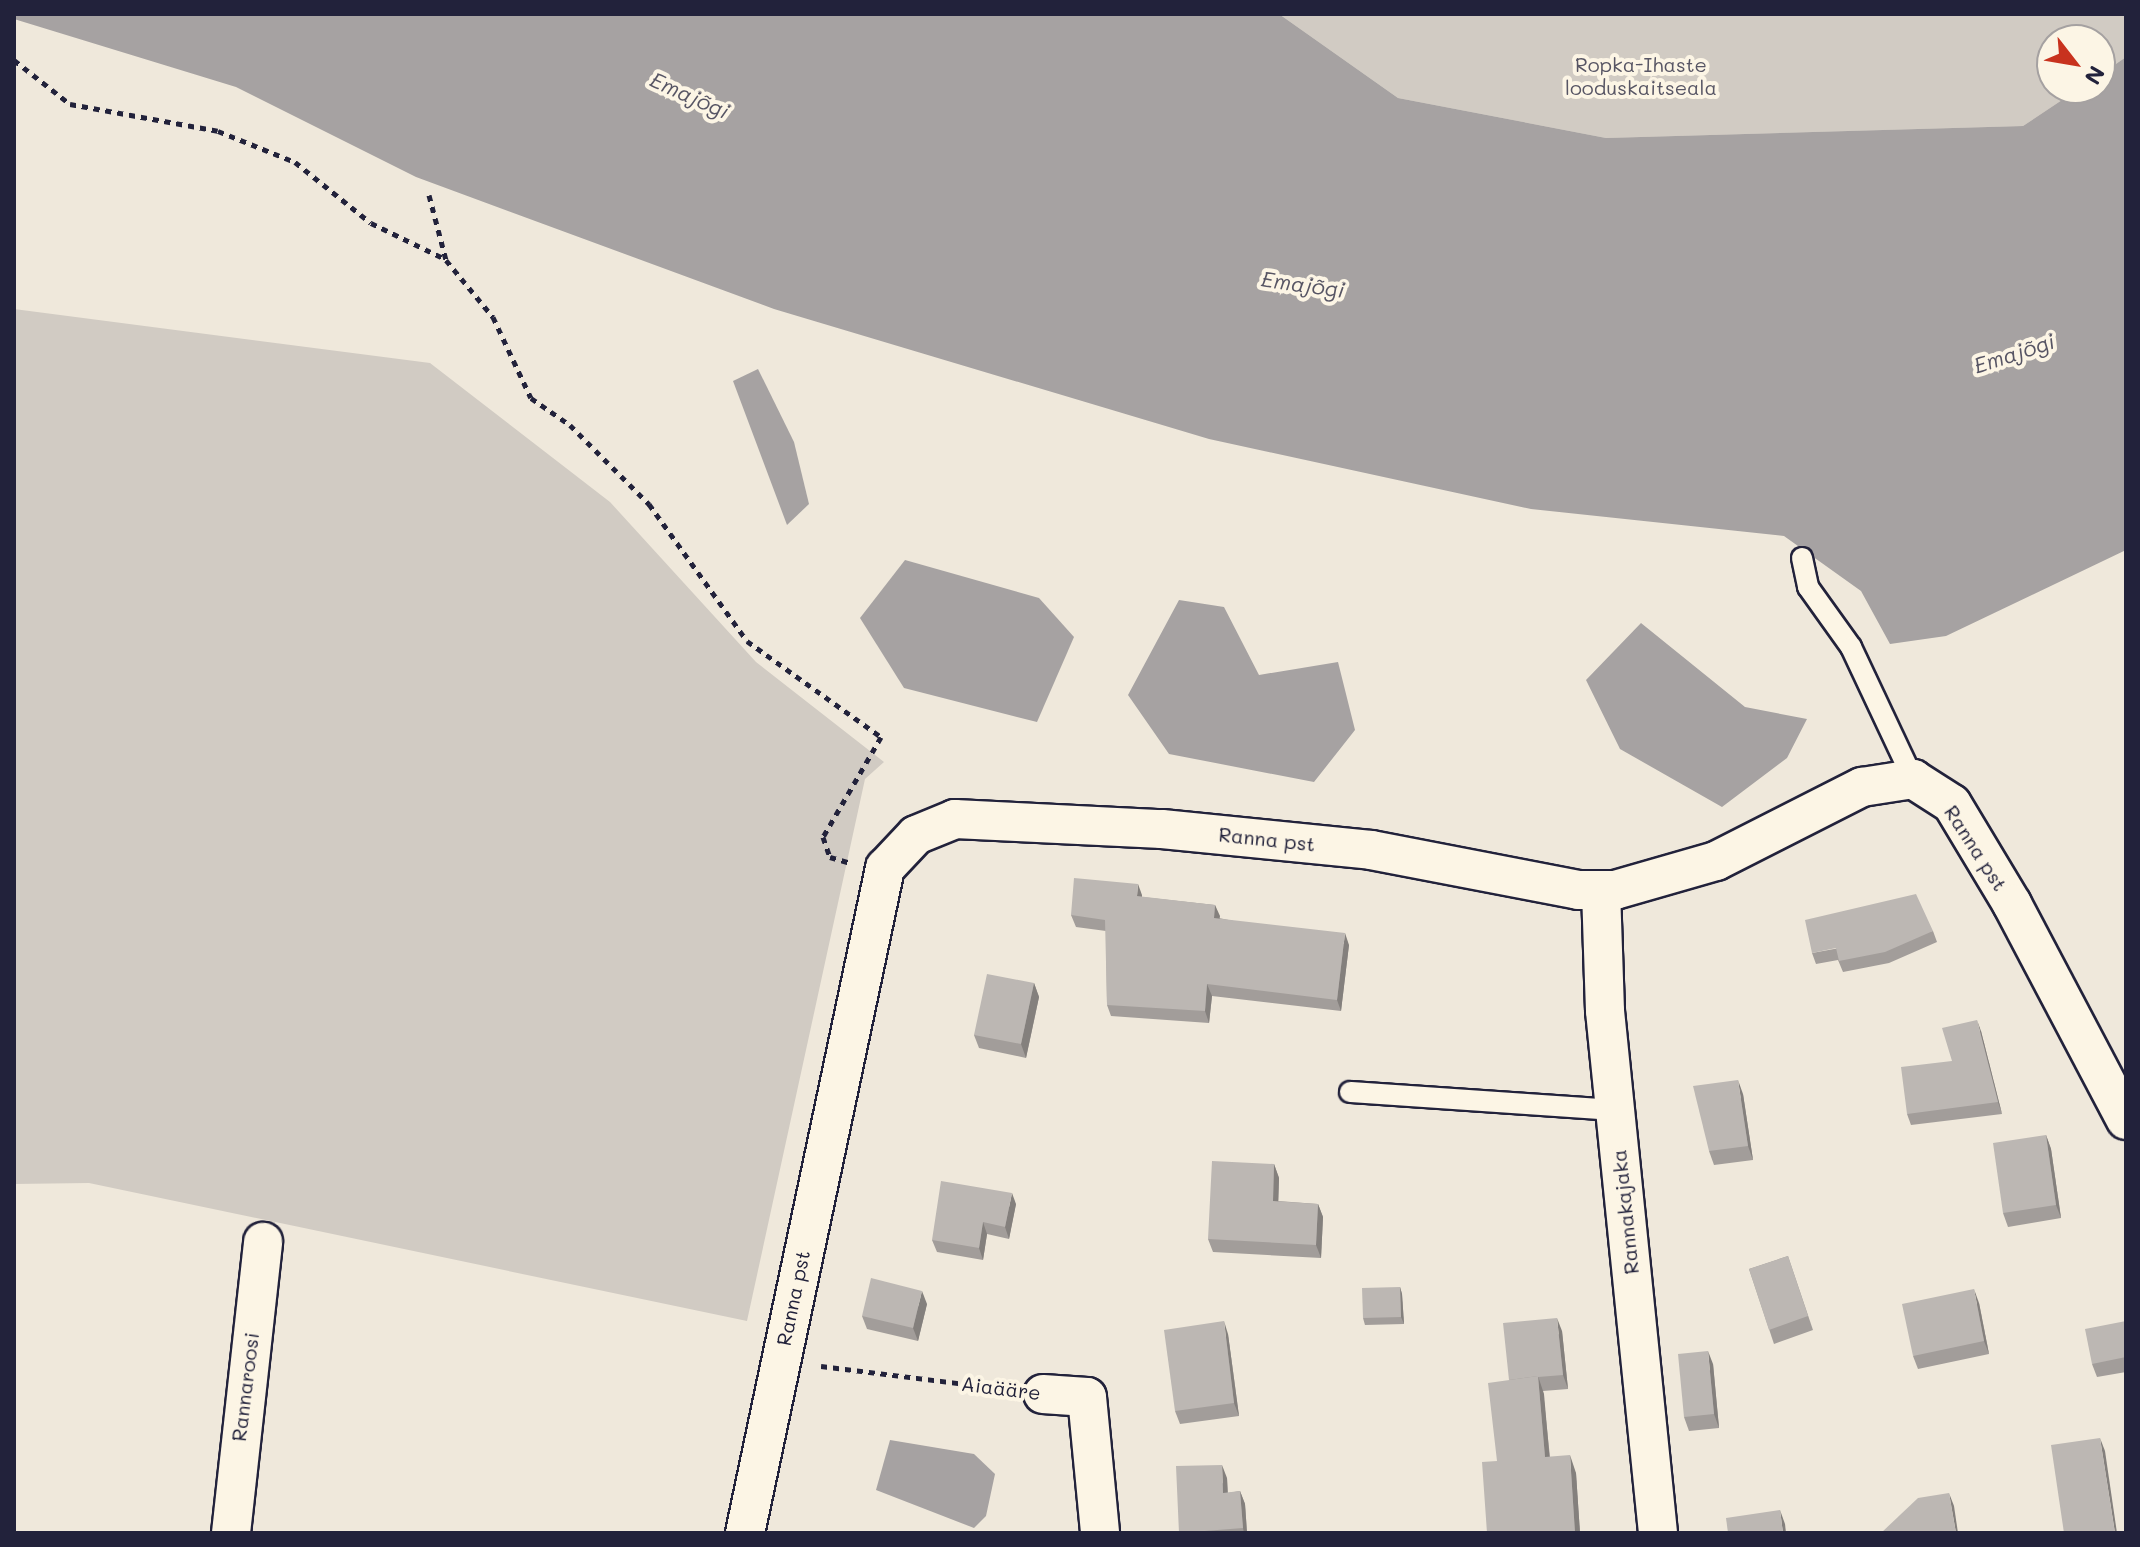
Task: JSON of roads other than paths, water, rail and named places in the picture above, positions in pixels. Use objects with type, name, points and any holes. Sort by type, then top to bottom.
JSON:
[{"type":"street","name":"Ranna pst","points":[[745,1533],[885,868],[916,835],[955,819],[1162,829],[1371,850],[1578,890],[1601,890],[1716,861],[1862,787],[1913,779],[1952,804],[2012,904],[2126,1120]]},
{"type":"street","name":"Rannakajaka","points":[[1601,890],[1615,1110],[1658,1533]]},
{"type":"street","name":"Rannaroosi","points":[[231,1533],[263,1242]]},
{"type":"street","name":"Aiaääre","points":[[1043,1394],[1087,1397],[1100,1533]]},
{"type":"lane","points":[[1802,558],[1808,587],[1851,647],[1913,779]]},
{"type":"lane","points":[[1350,1092],[1615,1110]]},
{"type":"water","name":"Emajõgi","points":[[14,14],[1279,14],[1398,98],[1606,138],[2023,126],[2056,104],[2116,104],[2116,64],[2126,57],[2126,550],[1946,636],[1890,644],[1861,591],[1784,536],[1531,509],[1209,439],[774,309],[416,177],[236,87],[14,19]]},
{"type":"water","points":[[758,369],[794,442],[809,504],[787,525],[733,381]]},
{"type":"water","points":[[905,560],[1039,598],[1074,637],[1037,722],[904,688],[860,618]]},
{"type":"water","points":[[1179,600],[1224,607],[1259,675],[1338,662],[1355,730],[1314,782],[1169,754],[1128,695]]},
{"type":"water","points":[[1641,623],[1745,707],[1807,719],[1787,758],[1722,807],[1620,749],[1586,680]]},
{"type":"water","points":[[890,1440],[974,1454],[995,1474],[986,1516],[974,1528],[876,1490]]},
{"type":"park label","name":"Ropka-Ihaste looduskaitseala","points":[[1641,76]]}]
